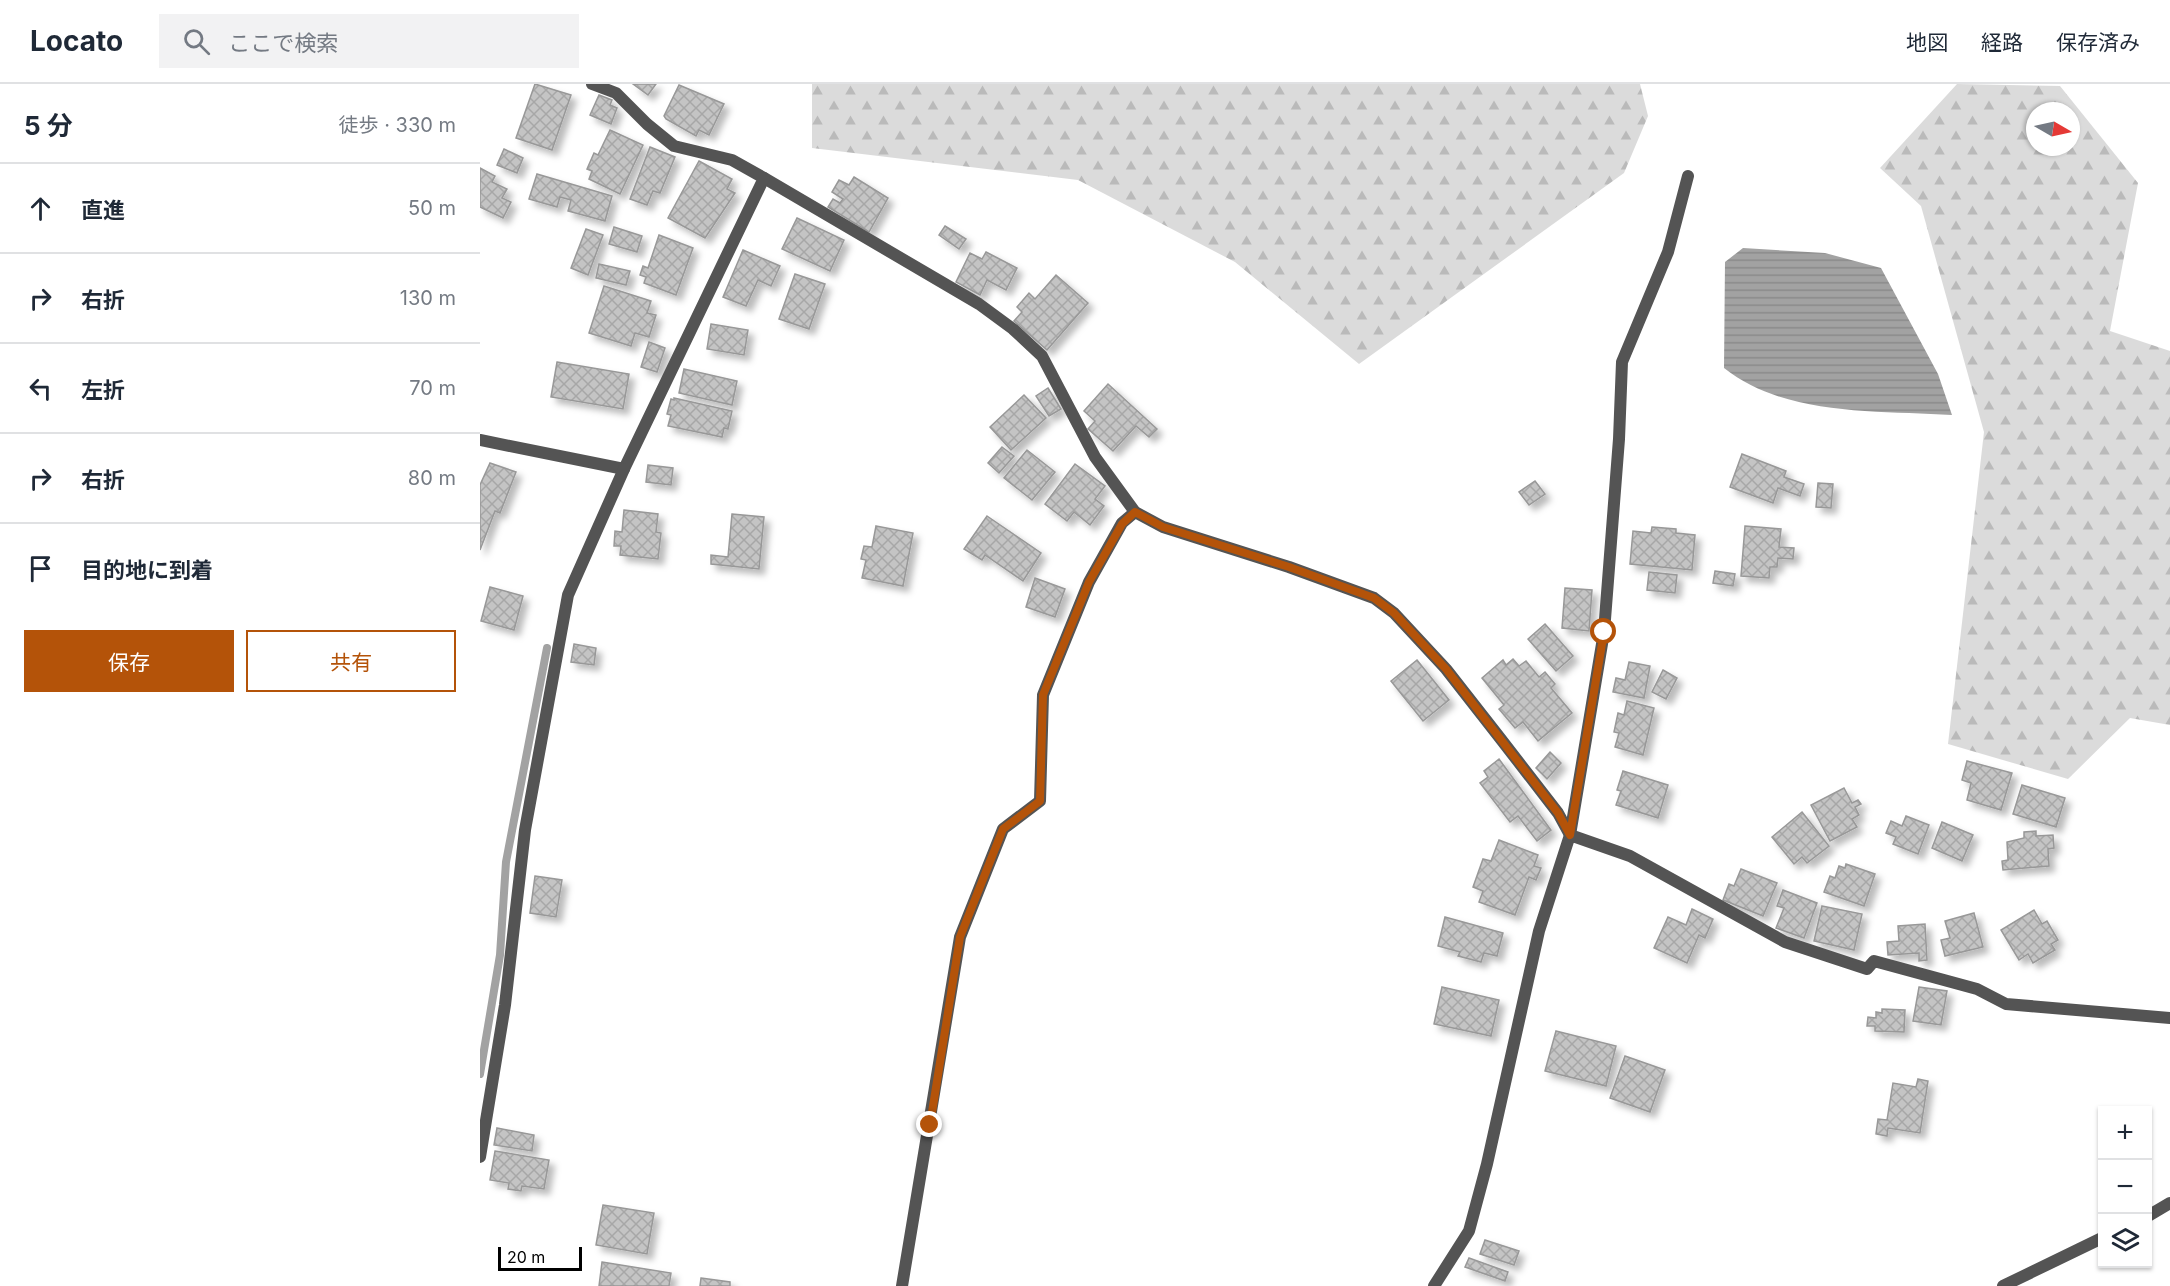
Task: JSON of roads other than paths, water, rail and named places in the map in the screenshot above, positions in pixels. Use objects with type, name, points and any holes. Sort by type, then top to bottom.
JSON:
[{"type":"street","points":[[592,84],[616,93],[647,124],[674,146],[732,160],[979,304],[1042,356],[1095,457],[1135,512],[1163,527],[1289,567],[1374,598],[1394,613],[1446,669],[1558,813],[1570,835],[1630,856],[1785,942],[1867,969],[1874,962],[1931,974],[1977,989],[2006,1004],[2170,1018]]},
{"type":"street","points":[[1434,1286],[1469,1231],[1487,1164],[1539,931],[1570,835],[1604,632],[1619,439],[1622,362],[1668,252],[1688,176]]},
{"type":"street","points":[[480,1157],[505,1005],[525,830],[568,595],[624,469],[764,178]]},
{"type":"street","points":[[480,440],[624,469]]},
{"type":"street","points":[[902,1286],[960,937],[1003,829],[1040,801],[1043,695],[1089,582],[1122,524],[1135,512]]},
{"type":"street","points":[[2151,1214],[2170,1203]]},
{"type":"street","points":[[2003,1286],[2098,1240]]},
{"type":"waterway","points":[[480,1074],[500,955],[506,862],[547,648]]}]
